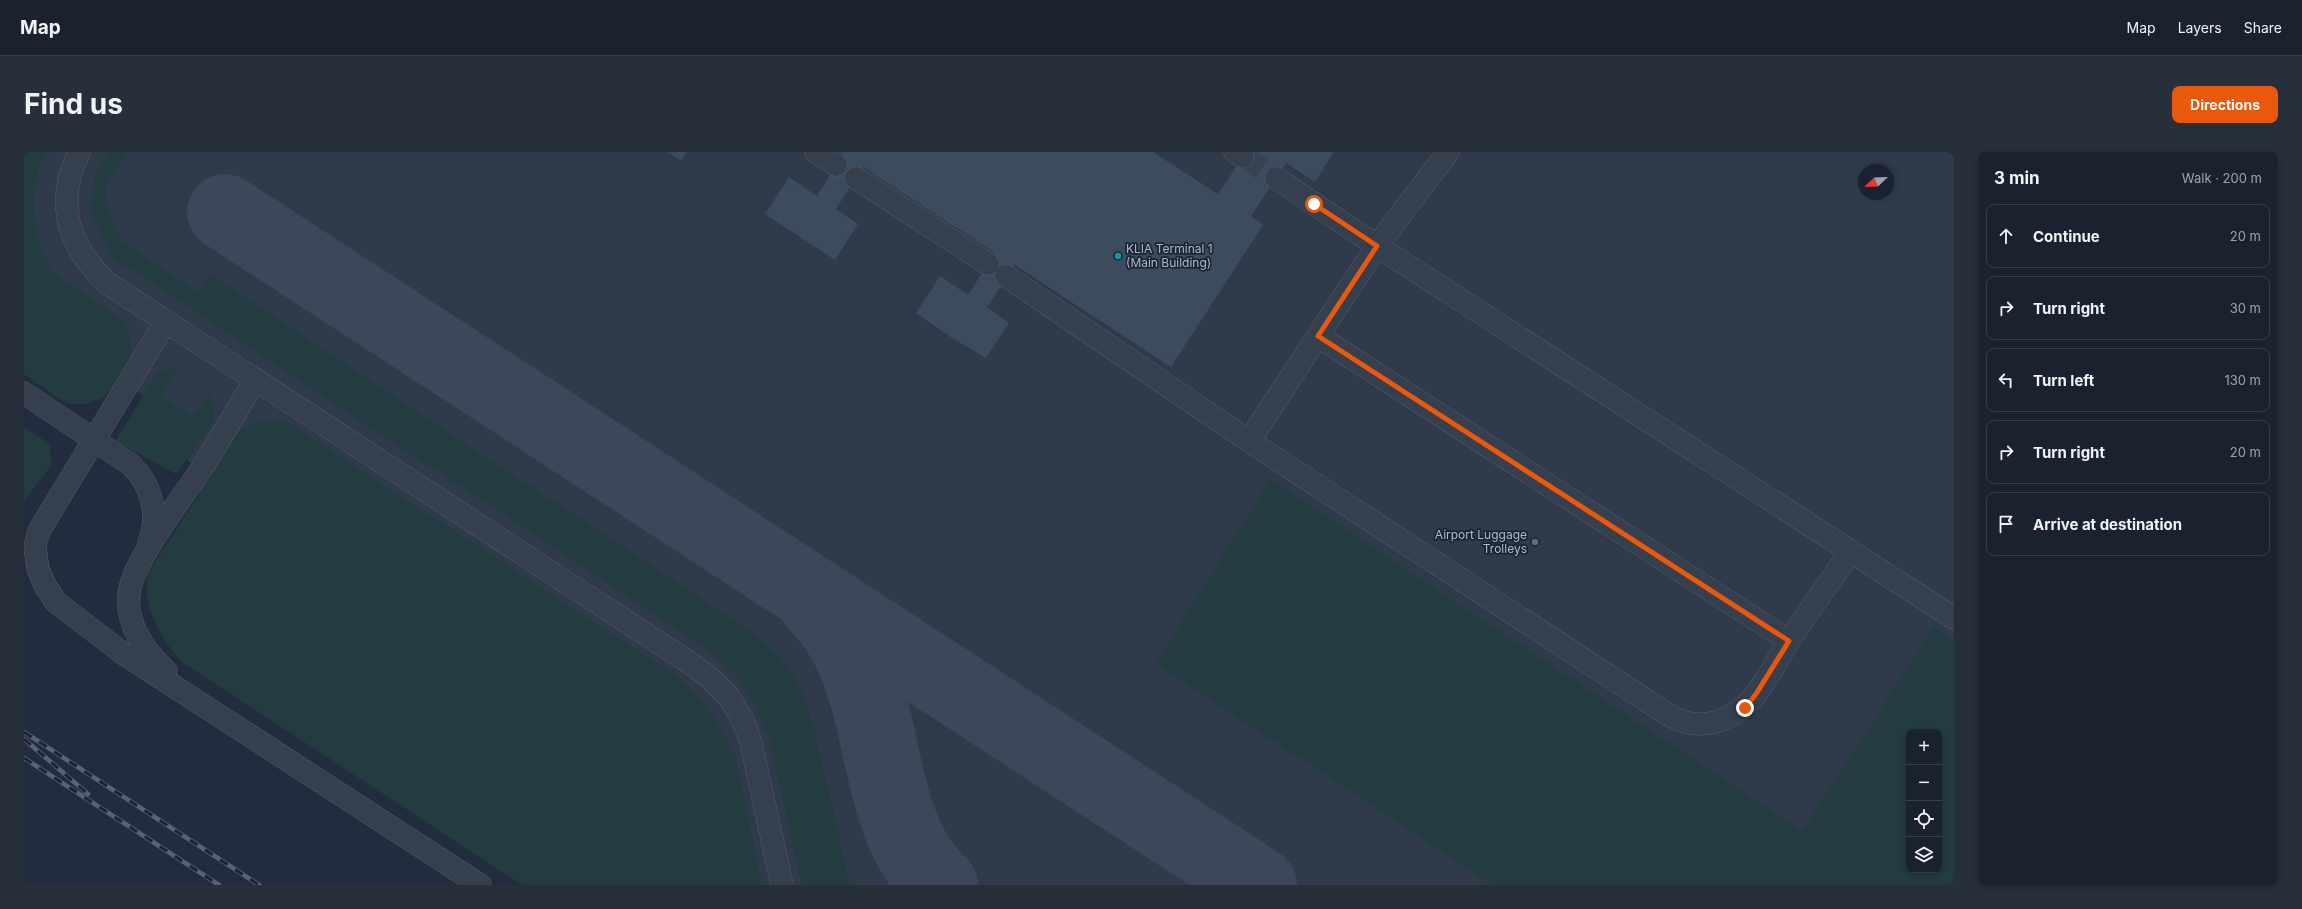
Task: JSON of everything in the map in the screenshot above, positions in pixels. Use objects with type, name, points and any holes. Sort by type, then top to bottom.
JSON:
[{"type":"lane","points":[[79,152],[72,167],[67,186],[68,222],[73,237],[94,271],[107,282],[710,678],[729,697],[743,720],[751,743],[782,885]]},
{"type":"lane","points":[[816,152],[836,165]]},
{"type":"lane","points":[[1249,441],[1377,246],[1448,152]]},
{"type":"lane","points":[[856,178],[988,264]]},
{"type":"lane","points":[[1276,178],[1377,246],[1954,618]]},
{"type":"lane","points":[[1006,276],[1249,441],[1667,714],[1684,723],[1701,725],[1732,716],[1745,708],[1756,694],[1789,641],[1851,551]]},
{"type":"lane","points":[[166,321],[39,531],[34,547],[38,569],[46,587],[56,602],[121,652],[188,693],[480,885]]},
{"type":"lane","points":[[1318,336],[1789,641]]},
{"type":"lane","points":[[144,555],[255,380]]},
{"type":"lane","points":[[24,393],[130,464],[140,474],[148,489],[153,505],[153,520],[151,537],[129,593],[129,611],[132,622],[143,645],[154,659],[188,693]]},
{"type":"shaded area","points":[[24,152],[1954,152],[1954,885],[534,885],[235,490],[187,460],[205,433],[119,381],[104,397],[83,404],[66,403],[24,374]]},
{"type":"green space","points":[[24,152],[48,152],[38,168],[34,195],[35,222],[42,250],[52,271],[123,321],[130,340],[129,360],[119,381],[104,397],[83,404],[66,403],[24,374]]},
{"type":"green space","points":[[109,152],[127,152],[105,185],[109,217],[123,241],[197,293],[209,274],[759,637],[785,662],[800,688],[814,729],[850,885],[802,885],[770,741],[757,708],[735,675],[709,650],[112,257],[91,212],[94,175]]},
{"type":"green space","points":[[178,368],[161,396],[192,417],[211,392],[215,421],[176,474],[115,441],[157,373]]},
{"type":"green space","points":[[272,420],[289,423],[678,677],[703,701],[725,735],[736,759],[762,885],[522,885],[182,662],[167,643],[155,622],[148,599],[146,587],[147,575],[238,434],[254,423]]},
{"type":"green space","points":[[24,427],[50,444],[51,466],[24,501]]},
{"type":"green space","points":[[1271,479],[1802,832],[1934,627],[1954,641],[1954,885],[1492,885],[1156,663]]},
{"type":"building","points":[[667,152],[687,152],[681,161]]},
{"type":"building","name":"KLIA Terminal 1 (Main Building)","points":[[840,152],[1153,152],[1218,194],[1246,152],[1334,152],[1315,182],[1286,163],[1251,216],[1263,225],[1171,367],[1015,265],[987,307],[1009,323],[986,358],[952,338],[916,313],[940,276],[968,295],[995,253],[863,167],[836,209],[858,224],[835,260],[765,214],[789,177],[817,196],[843,154]]},
{"type":"taxiway","points":[[225,212],[1259,885]]},
{"type":"taxiway","points":[[817,604],[842,636],[859,672],[871,710],[889,787],[900,824],[916,857],[940,885]]},
{"type":"tunnel","points":[[1243,157],[1276,178]]},
{"type":"railway","points":[[24,732],[259,885]]},
{"type":"railway","points":[[24,739],[88,794]]},
{"type":"railway","points":[[24,758],[219,885]]},
{"type":"place","name":"KLIA Terminal 1 (Main Building)","points":[[1118,256]]},
{"type":"place","name":"Airport Luggage Trolleys","points":[[1535,542]]},
{"type":"route","points":[[1314,204],[1377,246],[1318,336],[1789,641],[1756,694],[1745,708]]}]
